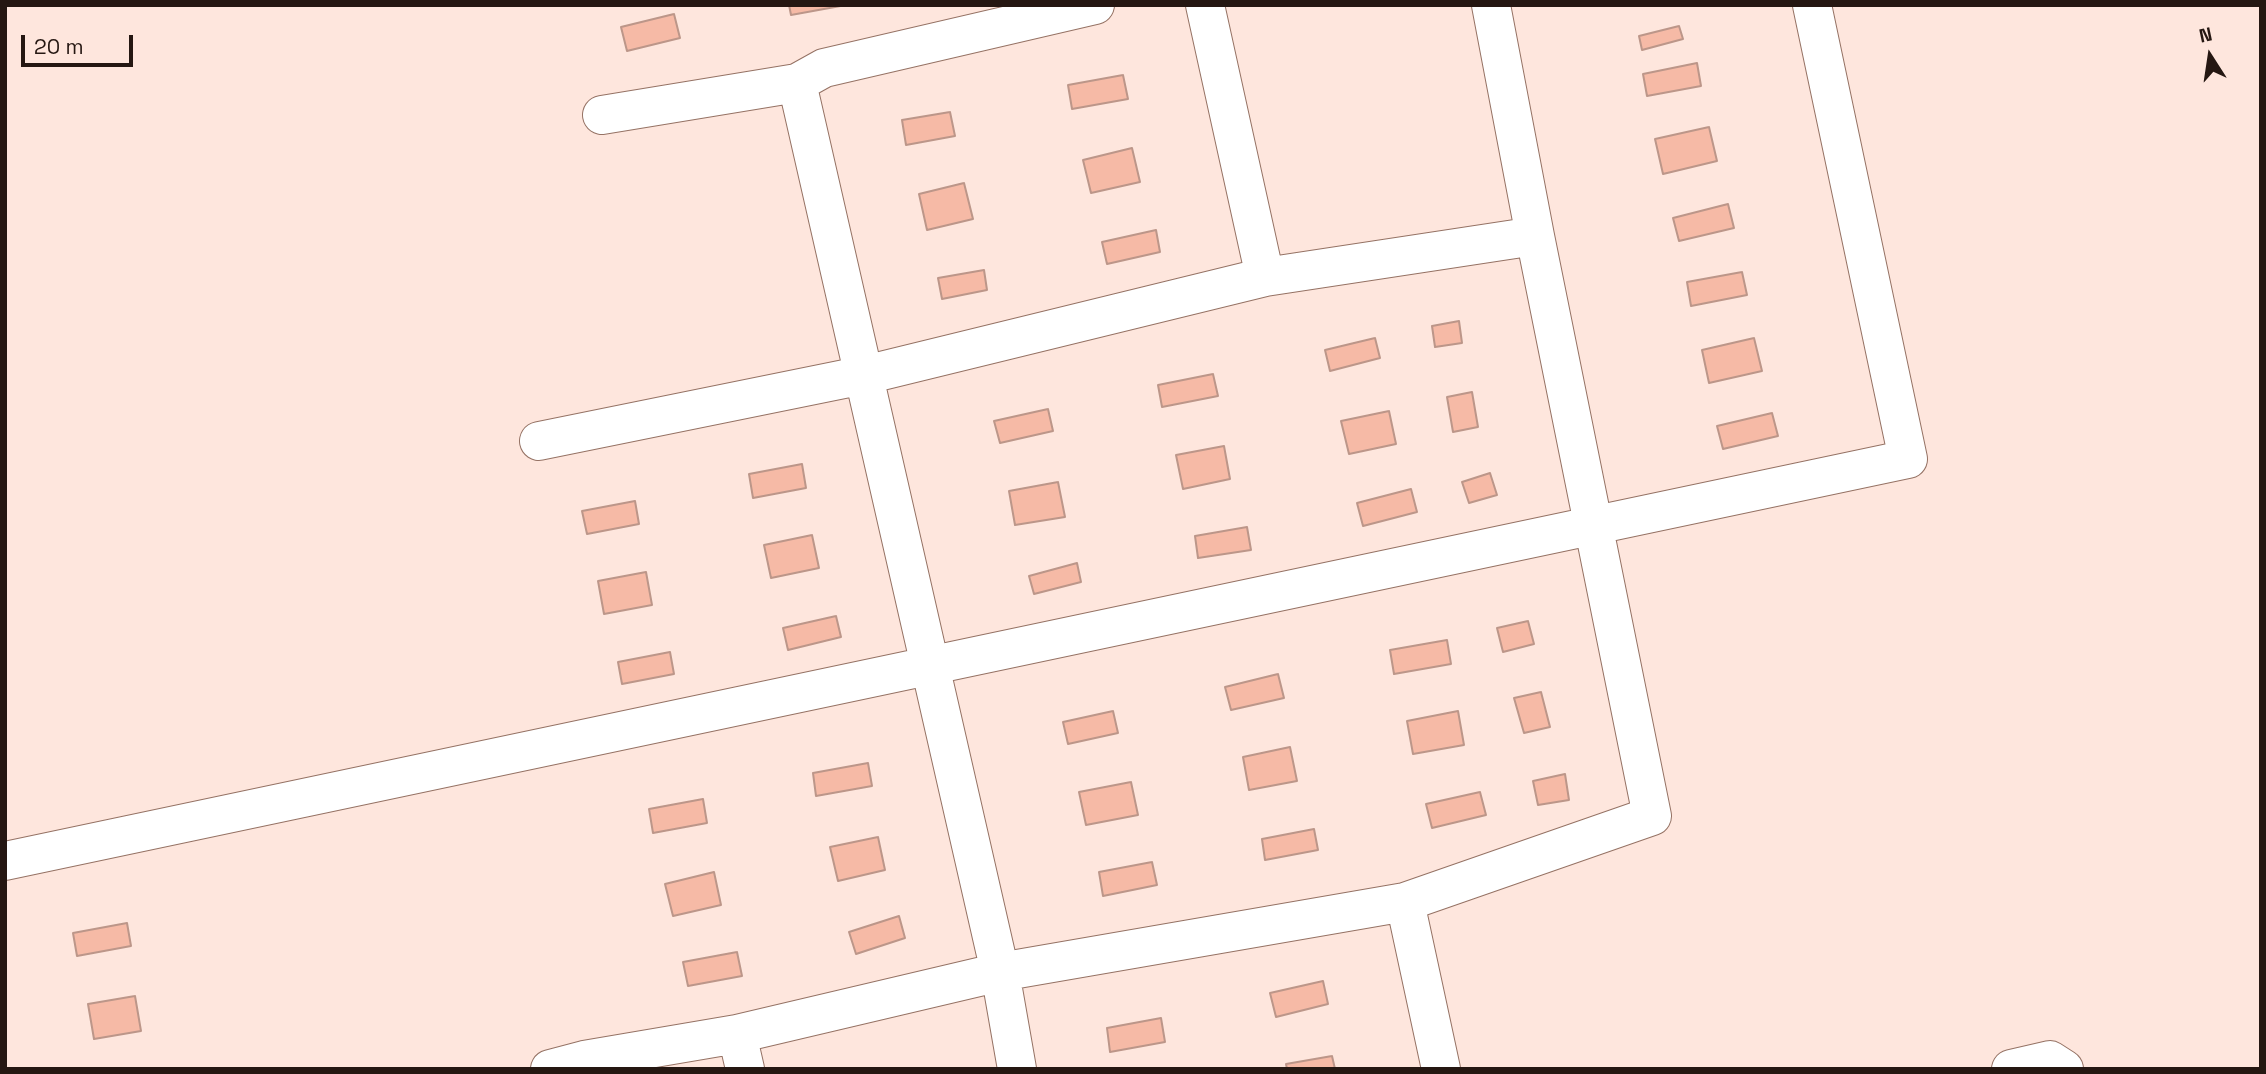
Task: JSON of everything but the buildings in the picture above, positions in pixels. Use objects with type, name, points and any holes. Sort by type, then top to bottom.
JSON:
[{"type":"street","points":[[602,115],[797,83],[824,68],[1095,5]]},
{"type":"street","points":[[1205,5],[1265,276]]},
{"type":"street","points":[[550,1069],[584,1060],[741,1052],[999,972],[1405,902],[1652,816],[1491,5]]},
{"type":"street","points":[[5,861],[1908,459],[1812,5]]},
{"type":"street","points":[[797,83],[999,972],[1017,1069]]},
{"type":"street","points":[[538,441],[863,375],[1265,276],[1535,236]]},
{"type":"street","points":[[1405,902],[1441,1069]]},
{"type":"street","points":[[2011,1069],[2050,1060],[2064,1069]]}]
